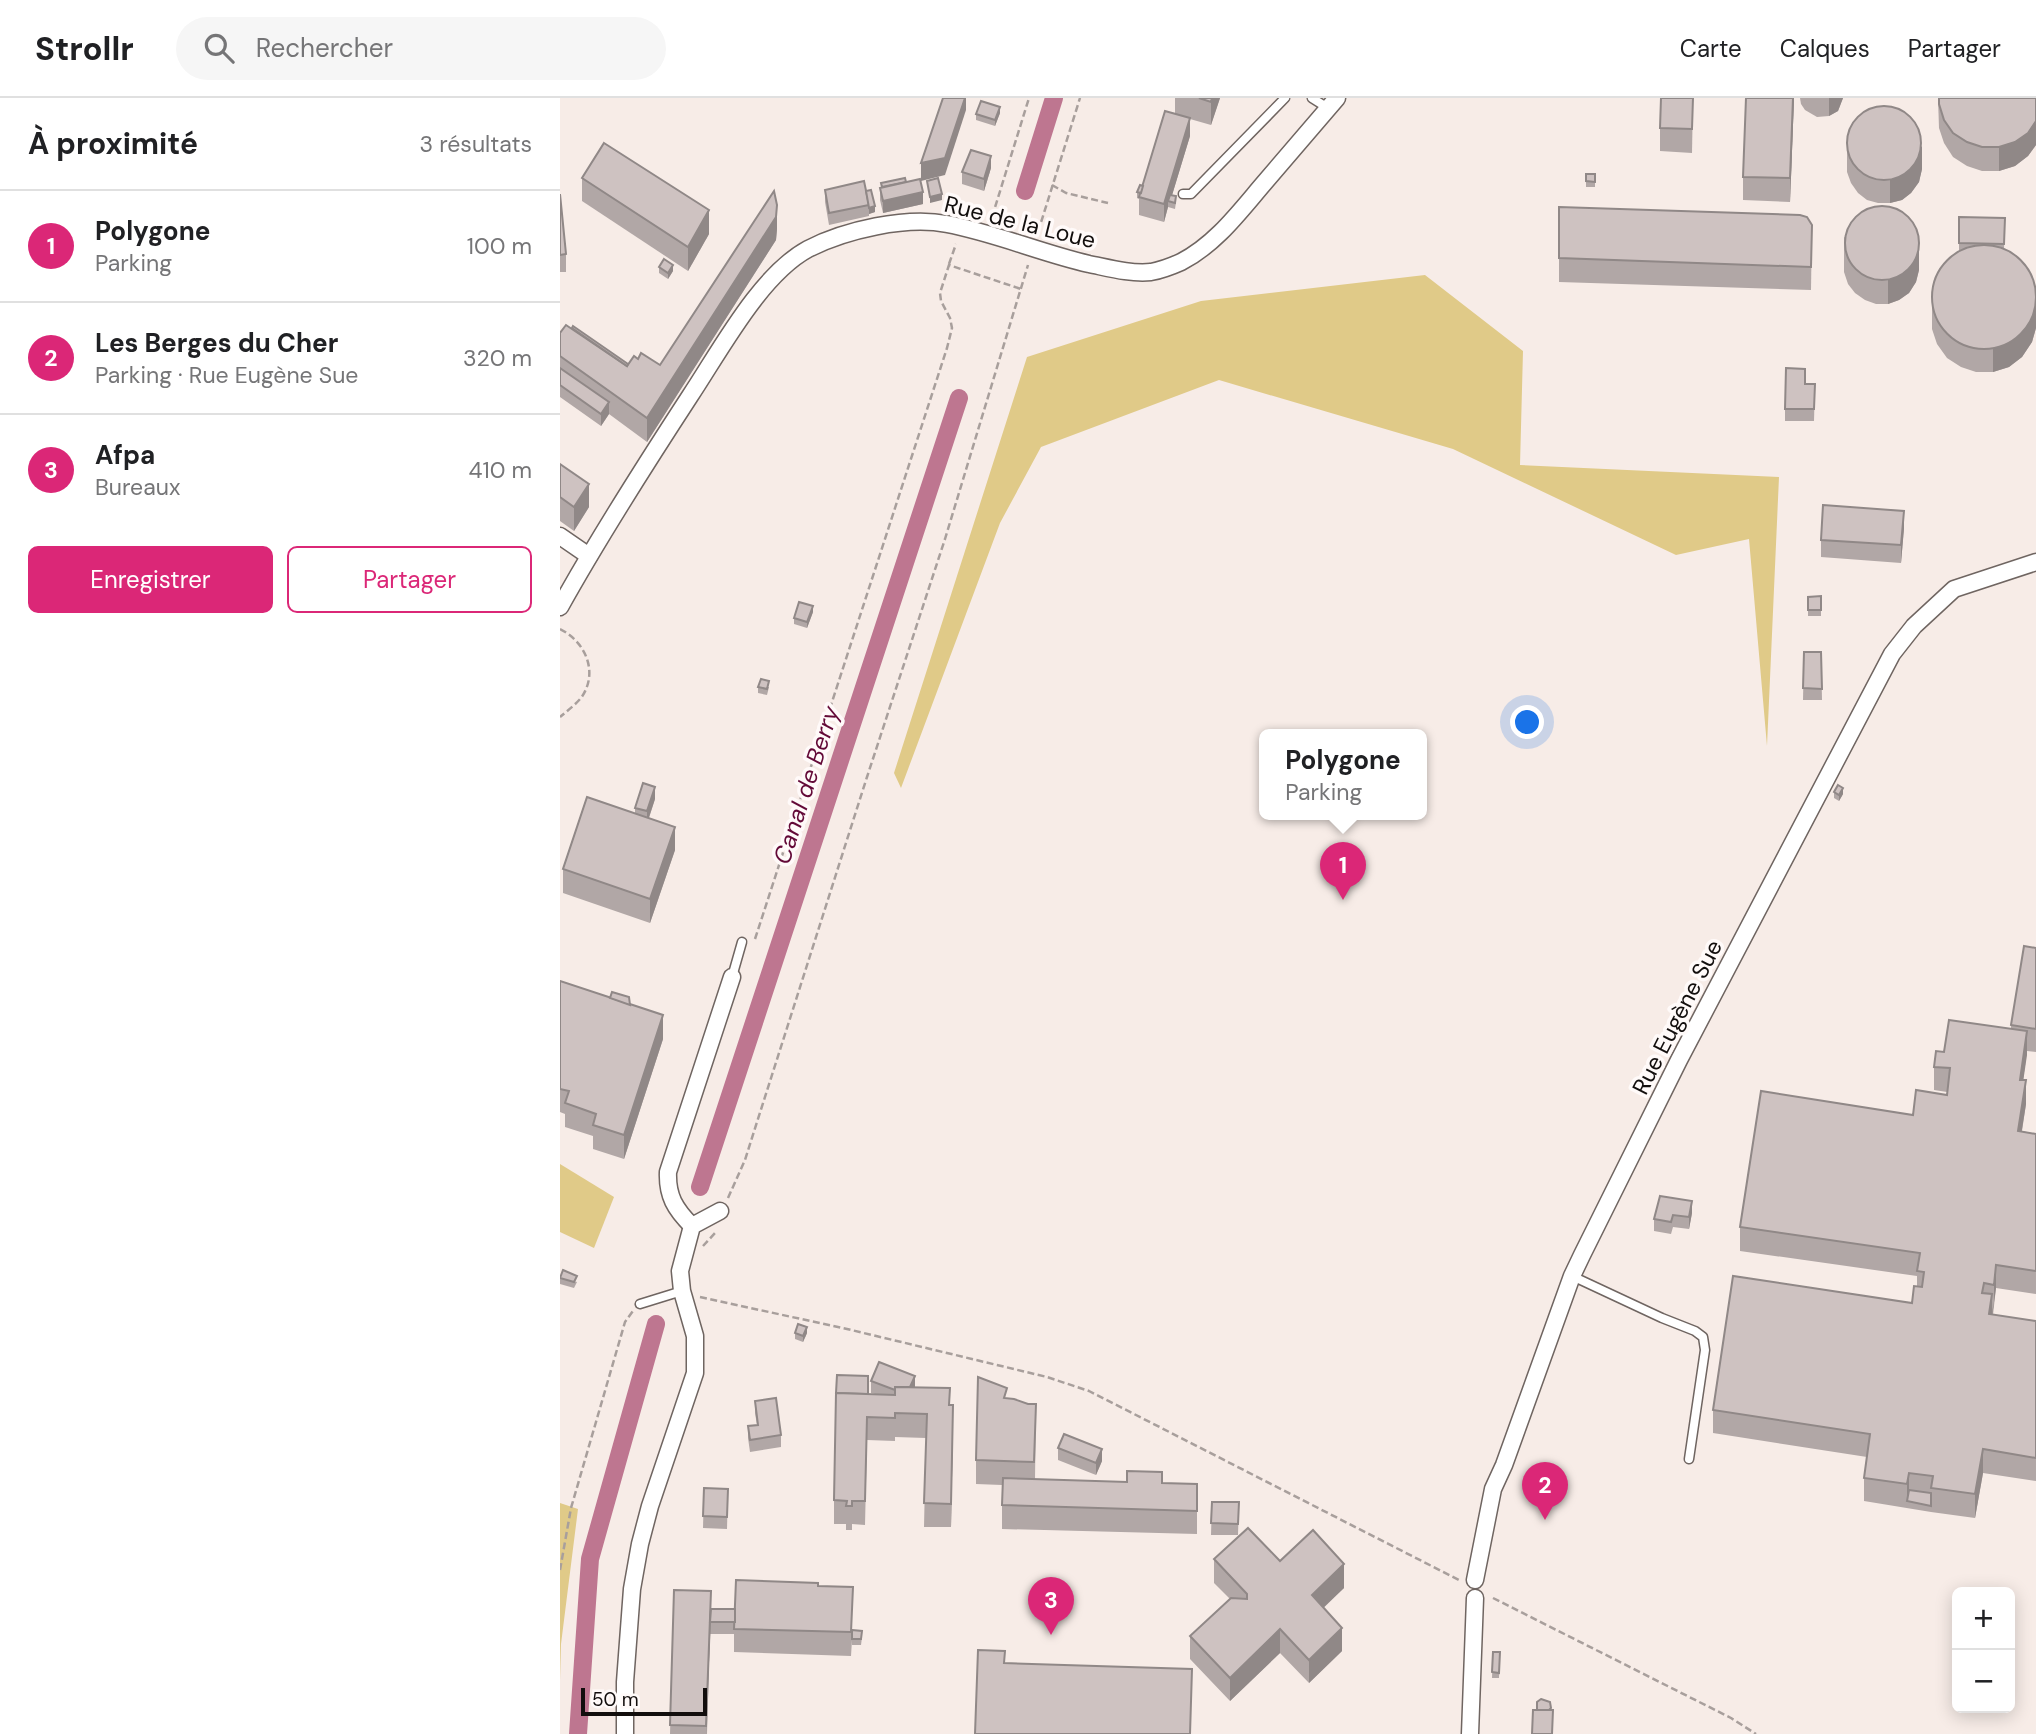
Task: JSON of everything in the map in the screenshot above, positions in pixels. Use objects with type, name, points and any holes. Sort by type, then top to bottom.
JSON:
[{"type":"street","name":"Rue de la Loue","points":[[560,607],[589,556],[740,319],[780,271],[807,250],[827,241],[900,223],[945,223],[1079,262],[1133,272],[1161,270],[1203,248],[1227,226],[1333,103]]},
{"type":"street","points":[[560,536],[589,556]]},
{"type":"street","name":"Rue Eugène Sue","points":[[1470,1734],[1473,1588],[1493,1489],[1572,1276],[1685,1048],[1892,654],[1914,626],[1954,589],[2036,562]]},
{"type":"street","points":[[692,1226],[678,1213],[671,1200],[667,1186],[668,1172],[732,977]]},
{"type":"street","points":[[625,1734],[625,1682],[632,1589],[640,1544],[650,1506],[695,1374],[695,1336],[690,1294],[680,1271],[692,1226],[720,1211]]},
{"type":"lane","points":[[1183,194],[1191,194],[1285,98]]},
{"type":"lane","points":[[1312,98],[1333,103]]},
{"type":"lane","points":[[732,977],[742,942]]},
{"type":"lane","points":[[1572,1276],[1703,1337],[1704,1350],[1689,1458]]},
{"type":"lane","points":[[640,1304],[690,1294]]},
{"type":"path","points":[[987,234],[1029,98]]},
{"type":"path","points":[[701,1248],[716,1232],[720,1211],[731,1193],[749,1147],[946,539],[1080,98]]},
{"type":"path","points":[[1052,185],[1066,193],[1108,202]]},
{"type":"path","points":[[753,944],[947,348],[952,328],[940,293],[956,241]]},
{"type":"path","points":[[949,265],[1022,289]]},
{"type":"path","points":[[560,629],[580,643],[586,654],[590,676],[579,701],[560,717]]},
{"type":"path","points":[[690,1294],[1047,1377],[1089,1391],[1473,1588]]},
{"type":"path","points":[[560,1570],[571,1508],[625,1322],[640,1304]]},
{"type":"path","points":[[1493,1599],[1731,1718],[1756,1734]]},
{"type":"shaded area","points":[[1425,275],[1523,351],[1520,465],[1779,477],[1767,746],[1749,539],[1676,555],[1453,449],[1219,380],[1041,447],[1000,523],[901,788],[894,773],[1027,357],[1201,301]]},
{"type":"shaded area","points":[[560,1164],[614,1197],[594,1248],[560,1232]]},
{"type":"shaded area","points":[[560,1503],[578,1509],[561,1644],[560,1680]]},
{"type":"building","points":[[943,98],[965,98],[945,158],[921,163]]},
{"type":"building","points":[[1661,98],[1693,98],[1692,129],[1660,128]]},
{"type":"building","points":[[1746,98],[1793,98],[1790,178],[1743,177]]},
{"type":"building","points":[[1939,98],[2036,98],[2036,121],[2028,133],[2015,142],[1999,147],[1982,147],[1953,133],[1944,120]]},
{"type":"building","points":[[981,101],[1000,107],[995,120],[976,114]]},
{"type":"building","points":[[1877,106],[1891,106],[1905,112],[1915,122],[1921,143],[1919,157],[1905,174],[1891,180],[1877,180],[1863,174],[1853,164],[1847,150],[1847,136],[1853,122],[1863,112]]},
{"type":"building","points":[[1165,111],[1190,118],[1164,204],[1139,197]]},
{"type":"building","points":[[604,143],[709,210],[688,247],[582,178]]},
{"type":"building","points":[[971,150],[991,156],[984,179],[962,172]]},
{"type":"building","points":[[1586,174],[1595,174],[1595,182],[1586,181]]},
{"type":"building","points":[[905,178],[906,182],[882,187],[881,183]]},
{"type":"building","points":[[938,178],[942,194],[930,197],[927,181]]},
{"type":"building","points":[[920,179],[923,192],[883,201],[880,188]]},
{"type":"building","points":[[864,181],[869,205],[829,213],[825,190]]},
{"type":"building","points":[[871,190],[875,206],[869,208],[866,191]]},
{"type":"building","points":[[774,191],[776,217],[647,418],[560,356],[560,333],[566,325],[627,366],[634,356],[638,359],[641,353],[660,365]]},
{"type":"building","points":[[560,194],[566,254],[560,255]]},
{"type":"building","points":[[1170,195],[1176,196],[1175,203],[1168,201]]},
{"type":"building","points":[[1875,206],[1889,206],[1903,212],[1913,222],[1919,243],[1917,257],[1903,274],[1889,280],[1875,280],[1861,274],[1851,264],[1845,250],[1845,236],[1851,222],[1861,212]]},
{"type":"building","points":[[1559,207],[1800,215],[1807,217],[1812,225],[1811,267],[1559,258]]},
{"type":"building","points":[[1959,217],[2005,218],[2004,244],[1959,243]]},
{"type":"building","points":[[1984,245],[2004,249],[2021,260],[2032,277],[2036,297],[2032,317],[2021,334],[2004,345],[1984,349],[1964,345],[1947,334],[1936,317],[1932,297],[1936,277],[1947,260],[1964,249]]},
{"type":"building","points":[[664,259],[673,265],[668,273],[659,267]]},
{"type":"building","points":[[573,326],[628,364],[627,366],[572,328]]},
{"type":"building","points":[[560,368],[609,402],[601,414],[560,385]]},
{"type":"building","points":[[1786,368],[1805,369],[1805,384],[1815,384],[1814,409],[1785,409]]},
{"type":"building","points":[[560,464],[589,484],[574,507],[560,497]]},
{"type":"building","points":[[1823,505],[1904,511],[1901,545],[1821,540]]},
{"type":"building","points":[[1821,596],[1821,610],[1808,610],[1808,597]]},
{"type":"building","points":[[799,602],[813,606],[807,622],[794,618]]},
{"type":"building","points":[[1804,652],[1821,652],[1822,689],[1803,688]]},
{"type":"building","points":[[761,679],[769,681],[767,689],[758,687]]},
{"type":"building","points":[[643,783],[655,787],[647,811],[635,808]]},
{"type":"building","points":[[1838,785],[1843,788],[1839,795],[1834,792]]},
{"type":"building","points":[[587,797],[675,827],[650,899],[563,869]]},
{"type":"building","points":[[2024,946],[2036,948],[2036,1029],[2011,1025]]},
{"type":"building","points":[[560,981],[663,1015],[624,1135],[593,1125],[596,1114],[565,1103],[569,1091],[560,1089]]},
{"type":"building","points":[[612,992],[629,997],[630,1005],[610,998]]},
{"type":"building","points":[[1949,1020],[2027,1031],[2020,1080],[2026,1080],[2018,1131],[2036,1134],[2036,1271],[1996,1265],[1994,1285],[1984,1283],[1982,1293],[1992,1294],[1989,1314],[2036,1321],[2036,1458],[1983,1449],[1975,1494],[1931,1488],[1933,1476],[1909,1473],[1907,1484],[1864,1478],[1870,1434],[1713,1410],[1733,1276],[1912,1303],[1914,1286],[1922,1287],[1924,1272],[1917,1271],[1920,1253],[1740,1227],[1761,1091],[1913,1115],[1916,1090],[1947,1095],[1950,1068],[1934,1067],[1936,1051],[1944,1052]]},
{"type":"building","points":[[1660,1196],[1692,1201],[1689,1217],[1673,1215],[1671,1222],[1654,1219]]},
{"type":"building","points":[[563,1270],[577,1276],[574,1282],[560,1278]]},
{"type":"building","points":[[798,1324],[807,1327],[803,1336],[795,1333]]},
{"type":"building","points":[[879,1362],[915,1376],[910,1387],[895,1387],[895,1390],[871,1381]]},
{"type":"building","points":[[837,1375],[868,1376],[868,1394],[836,1393]]},
{"type":"building","points":[[978,1377],[1007,1388],[1004,1398],[1036,1404],[1034,1462],[976,1460]]},
{"type":"building","points":[[895,1387],[950,1388],[949,1405],[953,1405],[951,1504],[924,1503],[927,1414],[895,1413],[895,1418],[867,1417],[865,1501],[852,1501],[852,1506],[846,1506],[847,1501],[834,1500],[836,1393],[895,1395]]},
{"type":"building","points":[[776,1398],[781,1435],[750,1440],[748,1426],[758,1425],[755,1401]]},
{"type":"building","points":[[1064,1434],[1102,1449],[1096,1463],[1058,1448]]},
{"type":"building","points":[[1127,1471],[1162,1472],[1162,1483],[1197,1484],[1197,1511],[1002,1505],[1003,1478],[1127,1482]]},
{"type":"building","points":[[704,1488],[728,1489],[727,1517],[703,1516]]},
{"type":"building","points":[[1909,1490],[1931,1493],[1931,1506],[1907,1501]]},
{"type":"building","points":[[1212,1502],[1239,1502],[1238,1524],[1211,1523]]},
{"type":"building","points":[[1248,1528],[1280,1561],[1313,1530],[1344,1564],[1312,1595],[1342,1628],[1309,1660],[1280,1629],[1230,1678],[1190,1636],[1231,1598],[1247,1599],[1247,1594],[1214,1559]]},
{"type":"building","points":[[736,1580],[853,1587],[851,1632],[734,1629]]},
{"type":"building","points":[[674,1590],[711,1591],[706,1726],[670,1725]]},
{"type":"building","points":[[711,1609],[735,1609],[735,1622],[710,1622]]},
{"type":"building","points":[[852,1630],[862,1631],[861,1639],[852,1639]]},
{"type":"building","points":[[978,1650],[1005,1651],[1004,1663],[1192,1669],[1190,1734],[975,1734]]},
{"type":"building","points":[[1493,1652],[1500,1652],[1499,1673],[1492,1672]]},
{"type":"building","points":[[1541,1699],[1550,1702],[1549,1710],[1537,1710],[1537,1702]]},
{"type":"building","points":[[1533,1710],[1553,1710],[1552,1734],[1532,1734]]},
{"type":"waterway","name":"Canal de Berry","points":[[1025,191],[1054,98]]},
{"type":"waterway","name":"Canal de Berry","points":[[700,1187],[959,398]]},
{"type":"waterway","name":"Canal de Berry","points":[[578,1734],[590,1559],[656,1324]]},
{"type":"place","name":"Polygone","points":[[1343,900]]},
{"type":"place","name":"Les Berges du Cher","points":[[1545,1520]]},
{"type":"place","name":"Afpa","points":[[1051,1635]]}]
